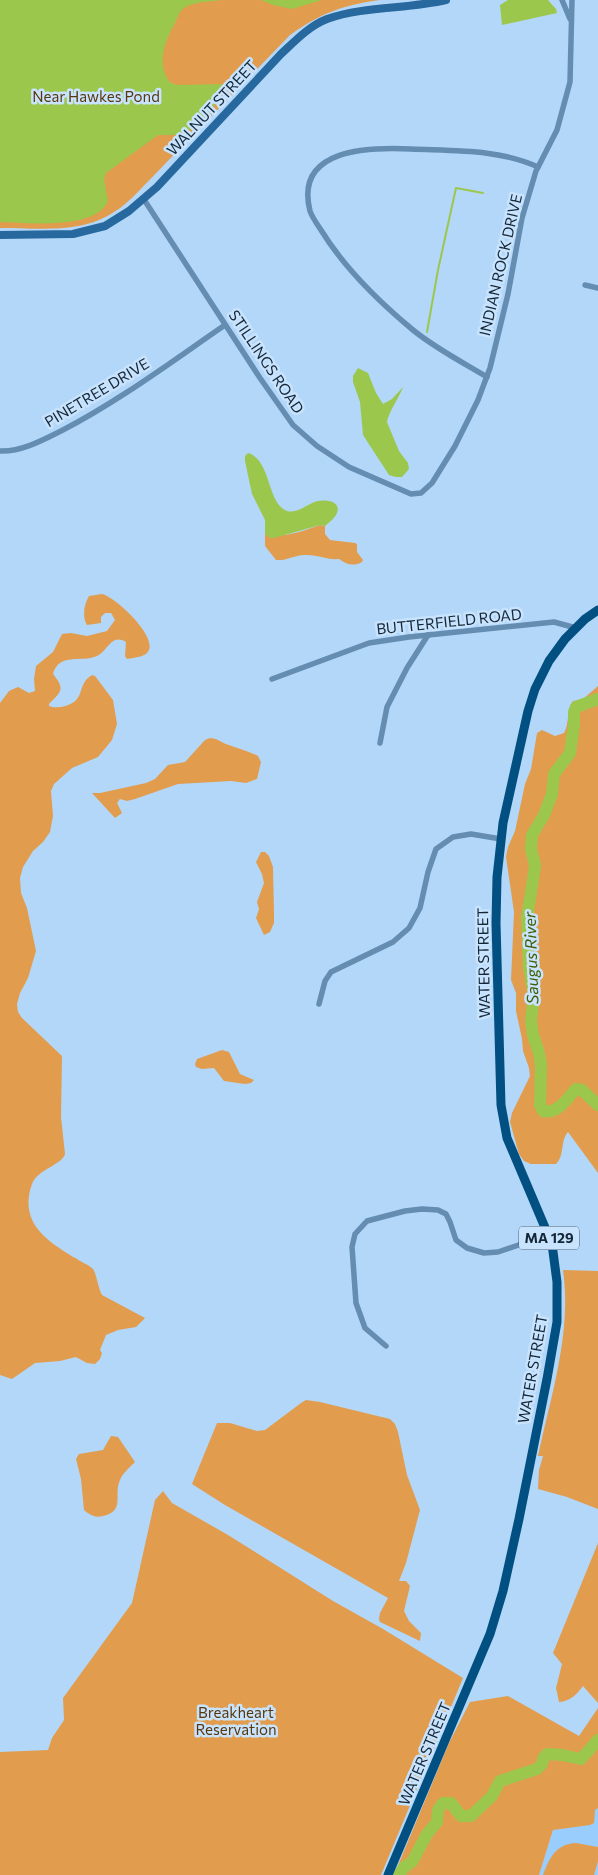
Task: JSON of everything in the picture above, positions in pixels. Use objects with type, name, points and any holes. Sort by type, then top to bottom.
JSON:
[{"type":"main road","name":"WALNUT STREET","points":[[0,235],[73,234],[105,226],[129,212],[157,187],[282,54],[298,38],[315,26],[328,19],[356,12],[423,5],[446,0]]},
{"type":"main road","name":"WATER STREET","points":[[388,1875],[490,1634],[502,1591],[547,1379],[557,1322],[557,1282],[552,1244],[508,1138],[501,1105],[496,923],[497,877],[501,839],[519,749],[534,694],[549,661],[565,638],[598,610]]},
{"type":"street","points":[[562,0],[570,21]]},
{"type":"street","name":"INDIAN ROCK DRIVE","points":[[411,494],[421,493],[432,483],[456,446],[487,377],[508,294],[522,218],[538,167],[557,130],[570,82],[572,0]]},
{"type":"street","points":[[487,377],[415,331],[370,292],[333,250],[310,212],[307,185],[318,167],[338,155],[386,148],[489,152],[538,167]]},
{"type":"street","name":"STILLINGS ROAD","points":[[144,198],[225,325],[293,425],[318,446],[349,467],[411,494]]},
{"type":"street","points":[[585,285],[598,288]]},
{"type":"street","name":"PINETREE DRIVE","points":[[0,451],[9,452],[40,442],[79,421],[128,393],[225,325]]},
{"type":"street","name":"BUTTERFIELD ROAD","points":[[272,679],[369,643],[554,622],[576,628]]},
{"type":"street","points":[[380,743],[387,707],[407,668],[428,636]]},
{"type":"street","points":[[319,1004],[325,981],[331,972],[393,942],[409,928],[420,908],[428,872],[436,849],[453,837],[471,834],[501,839]]},
{"type":"street","points":[[386,1346],[365,1328],[356,1303],[352,1247],[359,1227],[367,1221],[405,1210],[438,1210],[446,1214],[456,1240],[467,1248],[484,1254],[498,1252],[548,1235]]},
{"type":"shaded area","name":"Near Hawkes Pond","points":[[0,0],[221,0],[194,4],[182,10],[167,39],[163,62],[166,77],[171,83],[178,85],[221,84],[224,88],[212,110],[200,126],[176,135],[158,135],[106,173],[104,179],[108,201],[101,210],[90,217],[60,223],[0,222]]},
{"type":"shaded area","points":[[261,0],[322,0],[292,9]]},
{"type":"shaded area","points":[[508,0],[548,0],[557,13],[502,25],[500,5]]},
{"type":"shaded area","points":[[358,368],[368,373],[376,393],[383,404],[392,399],[403,387],[387,422],[399,451],[408,463],[409,469],[402,477],[389,475],[363,435],[360,402],[353,382],[353,376]]},
{"type":"shaded area","points":[[248,453],[261,464],[275,498],[285,510],[293,511],[314,502],[326,501],[333,502],[338,507],[335,517],[325,526],[320,525],[270,538],[265,534],[265,520],[252,494],[245,461],[245,456]]},
{"type":"shaded area","points":[[566,1789],[598,1808],[598,1875],[539,1875]]},
{"type":"shaded area","points":[[423,1846],[417,1863],[405,1875],[399,1875],[404,1866]]},
{"type":"green space","name":"Near Hawkes Pond","points":[[0,0],[380,0],[343,7],[312,21],[290,35],[133,197],[117,210],[88,224],[44,229],[0,228]]},
{"type":"green space","points":[[320,525],[325,526],[325,534],[330,540],[357,544],[357,552],[363,560],[362,562],[350,564],[339,559],[307,555],[276,560],[265,546],[265,534],[270,536],[284,535]]},
{"type":"green space","points":[[102,594],[117,603],[136,620],[148,640],[150,648],[144,655],[127,659],[125,656],[126,642],[121,640],[113,641],[97,656],[65,660],[56,667],[53,674],[59,683],[60,690],[49,706],[61,707],[75,701],[87,679],[92,675],[95,676],[113,700],[117,724],[112,740],[98,757],[72,768],[54,784],[51,791],[53,816],[50,832],[33,851],[23,867],[20,878],[21,893],[27,908],[36,951],[28,978],[20,993],[17,1004],[18,1012],[62,1056],[61,1117],[65,1154],[63,1158],[35,1179],[29,1198],[29,1210],[38,1230],[46,1238],[93,1269],[102,1295],[145,1318],[136,1327],[118,1330],[106,1335],[100,1350],[102,1353],[100,1359],[95,1364],[87,1363],[76,1357],[60,1361],[35,1363],[12,1379],[0,1375],[0,703],[9,691],[18,687],[29,693],[35,691],[36,666],[53,652],[62,634],[71,633],[87,636],[107,631],[115,620],[111,613],[105,613],[101,617],[101,623],[87,625],[84,618],[89,596]]},
{"type":"green space","points":[[598,686],[598,1173],[568,1132],[564,1140],[561,1156],[556,1164],[531,1164],[524,1161],[519,1154],[510,1122],[512,1113],[530,1076],[523,1051],[516,1011],[516,993],[511,980],[514,912],[506,857],[515,831],[525,784],[531,769],[537,733],[542,730],[555,736],[564,733],[569,708],[573,701],[582,700]]},
{"type":"green space","points":[[210,738],[258,756],[261,762],[257,779],[246,783],[231,781],[178,784],[135,799],[127,801],[120,799],[117,803],[122,813],[115,818],[92,793],[146,783],[155,779],[168,765],[185,762],[205,740]]},
{"type":"green space","points":[[261,852],[265,852],[269,856],[273,867],[274,923],[270,932],[264,935],[256,918],[259,909],[257,902],[264,883],[256,862]]},
{"type":"green space","points":[[222,1050],[229,1052],[240,1074],[254,1080],[251,1083],[224,1081],[214,1068],[202,1069],[196,1067],[197,1059]]},
{"type":"green space","points":[[563,1270],[598,1271],[598,1509],[567,1497],[538,1489],[539,1470],[543,1456],[538,1456],[559,1364],[565,1317]]},
{"type":"green space","points":[[306,1400],[390,1419],[395,1424],[407,1475],[420,1510],[406,1563],[399,1581],[406,1581],[410,1586],[404,1611],[409,1621],[421,1633],[420,1641],[380,1622],[380,1613],[388,1598],[225,1505],[192,1484],[217,1423],[230,1423],[257,1431],[265,1430]]},
{"type":"green space","points":[[111,1436],[118,1437],[135,1462],[120,1480],[117,1506],[110,1514],[100,1517],[91,1515],[84,1510],[81,1479],[76,1459],[79,1454],[103,1450]]},
{"type":"green space","name":"Breakheart Reservation","points":[[163,1491],[172,1503],[463,1678],[381,1875],[0,1875],[0,1752],[48,1750],[52,1738],[64,1720],[63,1698],[132,1603],[155,1500]]},
{"type":"green space","points":[[598,1543],[598,1703],[583,1686],[573,1697],[559,1702],[556,1688],[562,1664],[553,1653]]},
{"type":"green space","points":[[508,1696],[579,1736],[598,1708],[598,1808],[595,1810],[594,1823],[553,1830],[539,1875],[394,1875],[449,1743],[470,1702]]},
{"type":"green space","points":[[576,1843],[598,1847],[598,1861],[594,1875],[543,1875],[548,1863],[558,1849]]},
{"type":"waterway","points":[[427,332],[456,188],[483,193]]},
{"type":"waterway","name":"Saugus River","points":[[598,699],[576,707],[570,753],[554,774],[552,794],[544,815],[532,835],[531,849],[535,865],[527,917],[529,969],[534,995],[531,1021],[541,1065],[540,1105],[543,1111],[558,1108],[576,1089],[582,1090],[598,1105]]},
{"type":"waterway","name":"Saugus River","points":[[399,1875],[404,1867],[412,1862],[427,1834],[437,1822],[438,1810],[443,1803],[451,1803],[461,1816],[471,1816],[492,1796],[500,1781],[537,1769],[547,1754],[581,1759],[598,1740]]}]
